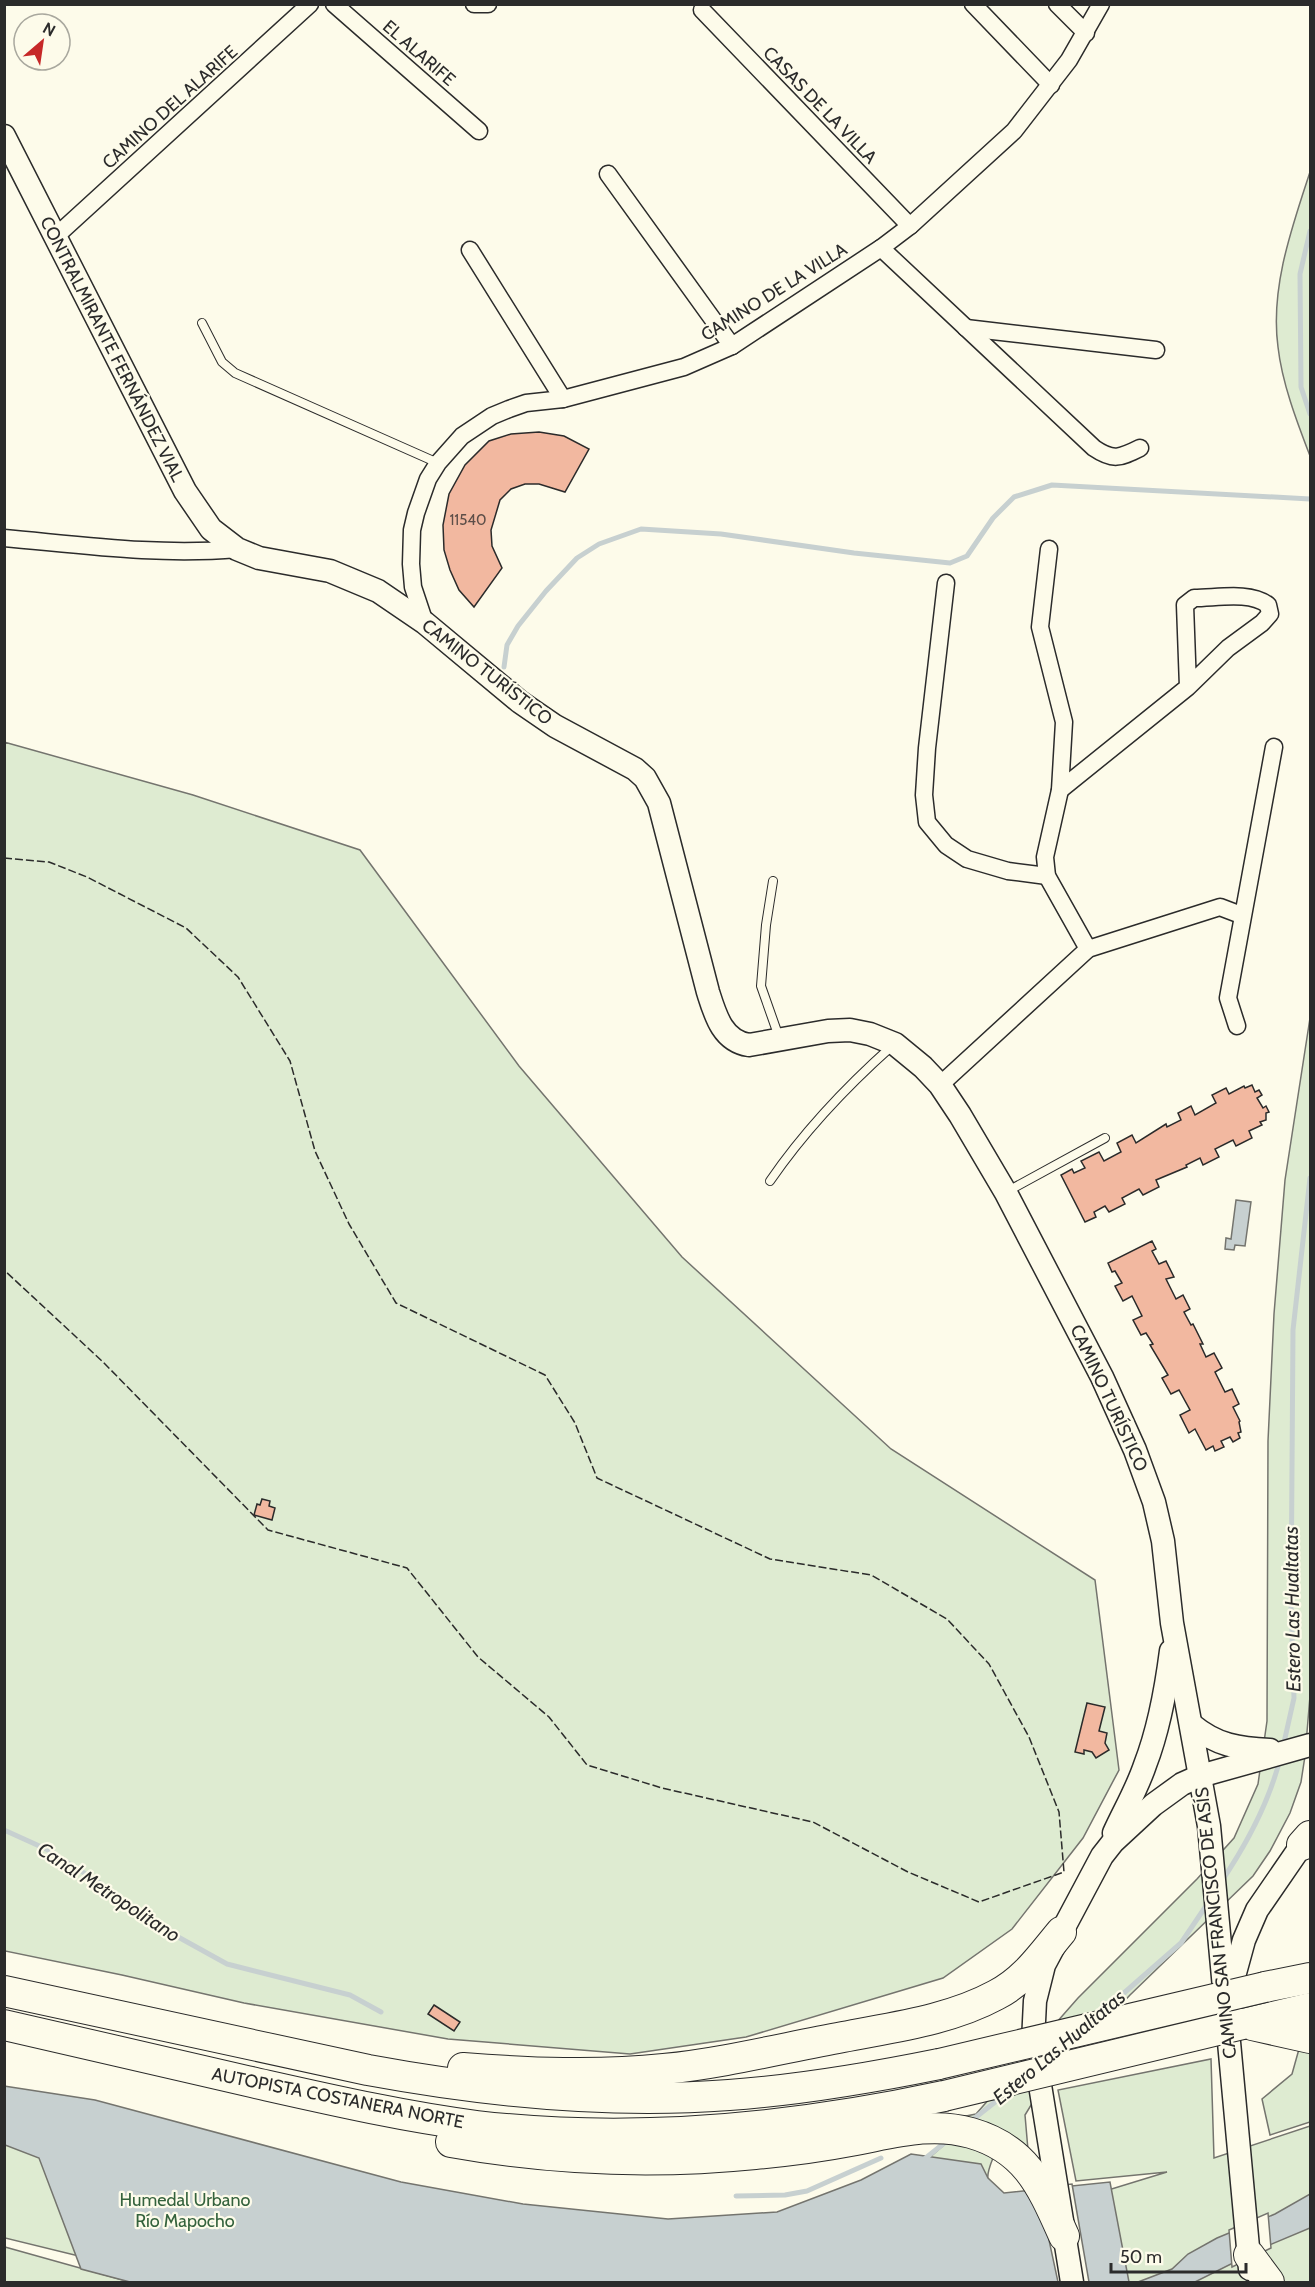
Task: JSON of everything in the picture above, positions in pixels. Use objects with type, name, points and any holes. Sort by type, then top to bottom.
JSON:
[{"type":"highway","points":[[299,2056],[562,2073],[630,2072],[714,2062],[890,2028],[951,2014],[976,2005],[997,1995],[1024,1976],[1061,1932]]},
{"type":"highway","name":"AUTOPISTA COSTANERA NORTE","points":[[4,1991],[299,2056],[426,2081],[575,2097],[624,2098],[717,2096],[835,2084],[939,2064],[1311,1978]]},
{"type":"highway","name":"AUTOPISTA COSTANERA NORTE","points":[[4,2025],[350,2104],[467,2124],[541,2131],[596,2133],[706,2131],[766,2126],[885,2109],[944,2096],[1235,2018],[1274,2016],[1311,2008]]},
{"type":"highway","points":[[1235,2018],[1311,2038]]},
{"type":"highway","points":[[288,2090],[427,2137],[497,2149],[575,2157],[660,2160],[704,2158],[801,2149],[903,2130],[954,2128],[973,2133],[1004,2147],[1029,2167],[1064,2236]]},
{"type":"highway","points":[[1250,2269],[1269,2283]]},
{"type":"main road","name":"CONTRALMIRANTE FERNÁNDEZ VIAL","points":[[4,136],[196,509],[211,529],[237,549]]},
{"type":"main road","name":"CAMINO TURÍSTICO","points":[[237,549],[259,558],[330,571],[391,598],[425,623],[520,702],[555,726],[635,769],[645,778],[659,803],[705,982],[718,1022],[732,1038],[742,1044],[755,1045],[828,1031],[850,1030],[870,1034],[895,1044],[923,1067],[940,1085],[1006,1192],[1097,1367],[1135,1450],[1159,1520],[1172,1623],[1200,1776]]},
{"type":"main road","points":[[1102,1856],[1145,1767],[1153,1744],[1168,1672],[1172,1623]]},
{"type":"main road","points":[[1192,1725],[1244,1757]]},
{"type":"main road","points":[[1200,1776],[1244,1757],[1300,1748]]},
{"type":"main road","name":"CAMINO SAN FRANCISCO DE ASÍS","points":[[1072,2283],[1035,2065],[1033,2020],[1038,1983],[1051,1948],[1102,1856],[1153,1805],[1168,1793],[1200,1776],[1209,1826],[1221,1958],[1235,2018],[1238,2129],[1250,2269]]},
{"type":"main road","points":[[1235,2018],[1239,1957],[1250,1923],[1265,1897],[1308,1838]]},
{"type":"street","name":"CAMINO DEL ALARIFE","points":[[55,237],[310,4]]},
{"type":"street","name":"EL ALARIFE","points":[[334,4],[479,131]]},
{"type":"street","points":[[474,4],[489,4]]},
{"type":"street","points":[[973,4],[1051,85]]},
{"type":"street","points":[[1057,4],[1086,33]]},
{"type":"street","name":"CAMINO DE LA VILLA","points":[[425,623],[413,587],[411,547],[416,513],[428,479],[462,436],[492,416],[526,403],[563,399],[684,368],[732,346],[881,248],[910,226],[1014,131],[1051,85],[1086,33],[1101,4]]},
{"type":"street","name":"CASAS DE LA VILLA","points":[[702,10],[910,226]]},
{"type":"street","points":[[608,174],[732,346]]},
{"type":"street","points":[[881,248],[1094,448],[1107,457],[1124,457],[1140,448]]},
{"type":"street","points":[[470,250],[563,399]]},
{"type":"street","points":[[966,328],[1156,350]]},
{"type":"street","name":"CAMINO TURÍSTICO","points":[[4,537],[155,552],[198,553],[237,549]]},
{"type":"street","points":[[1049,549],[1040,627],[1064,722],[1060,790],[1045,857],[1047,876],[1088,949]]},
{"type":"street","points":[[945,584],[927,748],[924,795],[927,822],[946,845],[967,859],[1008,871],[1047,876]]},
{"type":"street","points":[[391,598],[404,597],[413,587]]},
{"type":"street","points":[[1060,790],[1188,687],[1228,648],[1262,623],[1270,614],[1268,605],[1260,599],[1238,597],[1194,598],[1185,606],[1188,687]]},
{"type":"street","points":[[1237,1026],[1228,998],[1274,747]]},
{"type":"street","points":[[940,1085],[1088,949],[1220,907],[1242,915]]},
{"type":"lane","points":[[202,323],[222,362],[235,373],[438,464]]},
{"type":"lane","points":[[773,881],[766,925],[761,987],[780,1040]]},
{"type":"lane","points":[[770,1181],[823,1113],[845,1089],[895,1044]]},
{"type":"lane","points":[[1006,1192],[1105,1138]]},
{"type":"green space","points":[[1310,172],[1310,456],[1286,388],[1276,325],[1284,258]]},
{"type":"green space","points":[[4,742],[193,795],[360,850],[519,1066],[682,1257],[891,1449],[1095,1580],[1119,1770],[1083,1838],[1012,1929],[943,1978],[746,2037],[630,2054],[448,2039],[244,2003],[5,1951]]},
{"type":"green space","name":"Humedal Urbano Río Mapocho","points":[[1310,1018],[1310,1696],[1301,1782],[1290,1813],[1270,1851],[1253,1876],[1130,1995],[1039,2092],[1025,2115],[1028,2150],[993,2158],[988,2179],[989,2188],[995,2199],[1092,2195],[1167,2172],[1076,2181],[1058,2090],[1211,2059],[1214,2158],[1310,2126],[1310,2282],[172,2282],[5,2238],[4,2089],[417,2196],[699,2227],[798,2216],[916,2169],[967,2125],[951,2119],[976,2114],[1078,1998],[1197,1879],[1234,1838],[1258,1784],[1267,1721],[1268,1441],[1274,1314],[1285,1180]]},
{"type":"green space","points":[[1299,2049],[1310,2053],[1310,2122],[1270,2135],[1262,2099],[1292,2074]]},
{"type":"green space","points":[[5,2247],[130,2282],[5,2282]]},
{"type":"shaded area","points":[[1236,1200],[1251,1202],[1245,1246],[1235,1245],[1234,1250],[1225,1249],[1226,1238],[1231,1239]]},
{"type":"shaded area","name":"Humedal Urbano Río Mapocho","points":[[4,2086],[95,2100],[401,2182],[523,2204],[668,2219],[777,2212],[861,2180],[911,2154],[981,2164],[988,2178],[1004,2193],[1110,2182],[1129,2282],[130,2282],[81,2269],[39,2158],[5,2145]]},
{"type":"shaded area","points":[[1310,2194],[1310,2228],[1267,2246],[1195,2282],[1138,2282],[1172,2269],[1188,2254],[1217,2238],[1275,2214]]},
{"type":"pier","points":[[1072,2184],[1089,2282],[1058,2282],[1046,2226],[1026,2189]]},
{"type":"pier","points":[[1268,2213],[1271,2248],[1232,2267],[1229,2230]]},
{"type":"building","points":[[539,432],[564,436],[589,449],[565,492],[539,484],[525,484],[511,489],[500,500],[491,530],[492,546],[502,568],[474,607],[459,590],[444,550],[443,525],[449,494],[465,465],[489,441],[511,434]]},
{"type":"building","points":[[1252,1085],[1255,1092],[1259,1090],[1262,1095],[1257,1098],[1263,1108],[1266,1106],[1269,1112],[1266,1113],[1266,1120],[1260,1122],[1262,1125],[1249,1131],[1252,1138],[1236,1146],[1233,1140],[1215,1149],[1219,1157],[1203,1165],[1200,1158],[1186,1165],[1187,1167],[1156,1180],[1159,1187],[1143,1195],[1139,1189],[1122,1198],[1125,1204],[1109,1212],[1105,1206],[1094,1212],[1096,1217],[1085,1222],[1061,1175],[1072,1169],[1074,1173],[1085,1168],[1081,1161],[1099,1152],[1104,1161],[1121,1152],[1117,1143],[1132,1135],[1136,1143],[1166,1124],[1167,1127],[1181,1120],[1178,1113],[1191,1106],[1195,1115],[1216,1103],[1212,1095],[1226,1088],[1229,1094],[1244,1086],[1245,1088]]},
{"type":"building","points":[[1152,1241],[1156,1249],[1152,1251],[1159,1264],[1166,1261],[1174,1277],[1166,1279],[1176,1299],[1183,1295],[1190,1309],[1184,1312],[1203,1344],[1200,1344],[1206,1357],[1214,1353],[1222,1368],[1215,1372],[1225,1392],[1232,1389],[1239,1404],[1233,1407],[1240,1421],[1241,1432],[1238,1433],[1240,1438],[1233,1442],[1230,1437],[1221,1441],[1224,1447],[1215,1451],[1213,1446],[1206,1450],[1195,1429],[1189,1433],[1180,1415],[1190,1410],[1179,1390],[1171,1394],[1162,1378],[1168,1375],[1150,1345],[1153,1344],[1146,1333],[1141,1335],[1133,1320],[1142,1316],[1132,1296],[1123,1301],[1115,1286],[1122,1283],[1115,1271],[1112,1272],[1108,1263]]},
{"type":"building","points":[[262,1499],[270,1501],[269,1506],[275,1508],[272,1520],[254,1515],[257,1504],[260,1505]]},
{"type":"building","points":[[1087,1703],[1105,1707],[1099,1731],[1107,1733],[1105,1743],[1109,1750],[1096,1758],[1092,1752],[1084,1750],[1084,1754],[1075,1752]]},
{"type":"building","points":[[434,2005],[460,2022],[454,2031],[428,2014]]},
{"type":"waterway","name":"Estero Las Hualtatas","points":[[1310,231],[1300,274],[1301,387],[1310,414]]},
{"type":"waterway","points":[[504,667],[507,645],[518,626],[577,558],[599,544],[641,529],[721,534],[854,553],[950,563],[967,556],[993,518],[1014,497],[1052,485],[1310,499]]},
{"type":"waterway","name":"Estero Las Hualtatas","points":[[1283,1747],[1294,1698],[1291,1605],[1293,1330],[1310,1178]]},
{"type":"waterway","name":"Estero Las Hualtatas","points":[[1221,1882],[1256,1823],[1270,1791],[1280,1759]]},
{"type":"waterway","name":"Canal Metropolitano","points":[[4,1830],[46,1849],[100,1883],[142,1917],[227,1964],[350,1995],[381,2012]]},
{"type":"waterway","name":"Estero Las Hualtatas","points":[[1100,2014],[1181,1943],[1208,1903]]},
{"type":"waterway","name":"Estero Las Hualtatas","points":[[971,2121],[1004,2095]]},
{"type":"waterway","name":"Estero Las Hualtatas","points":[[922,2161],[948,2140]]},
{"type":"waterway","name":"Canal Metropolitano","points":[[736,2196],[785,2195],[807,2191],[881,2158]]},
{"type":"fence","points":[[4,858],[49,862],[87,877],[186,928],[238,977],[290,1061],[315,1151],[349,1224],[396,1303],[545,1375],[575,1423],[597,1478],[770,1559],[871,1575],[947,1619],[989,1664],[1029,1737],[1059,1812],[1064,1872],[979,1902],[908,1872],[813,1822],[662,1788],[587,1765],[549,1717],[478,1657],[407,1568],[268,1530],[103,1362],[4,1270]]}]
